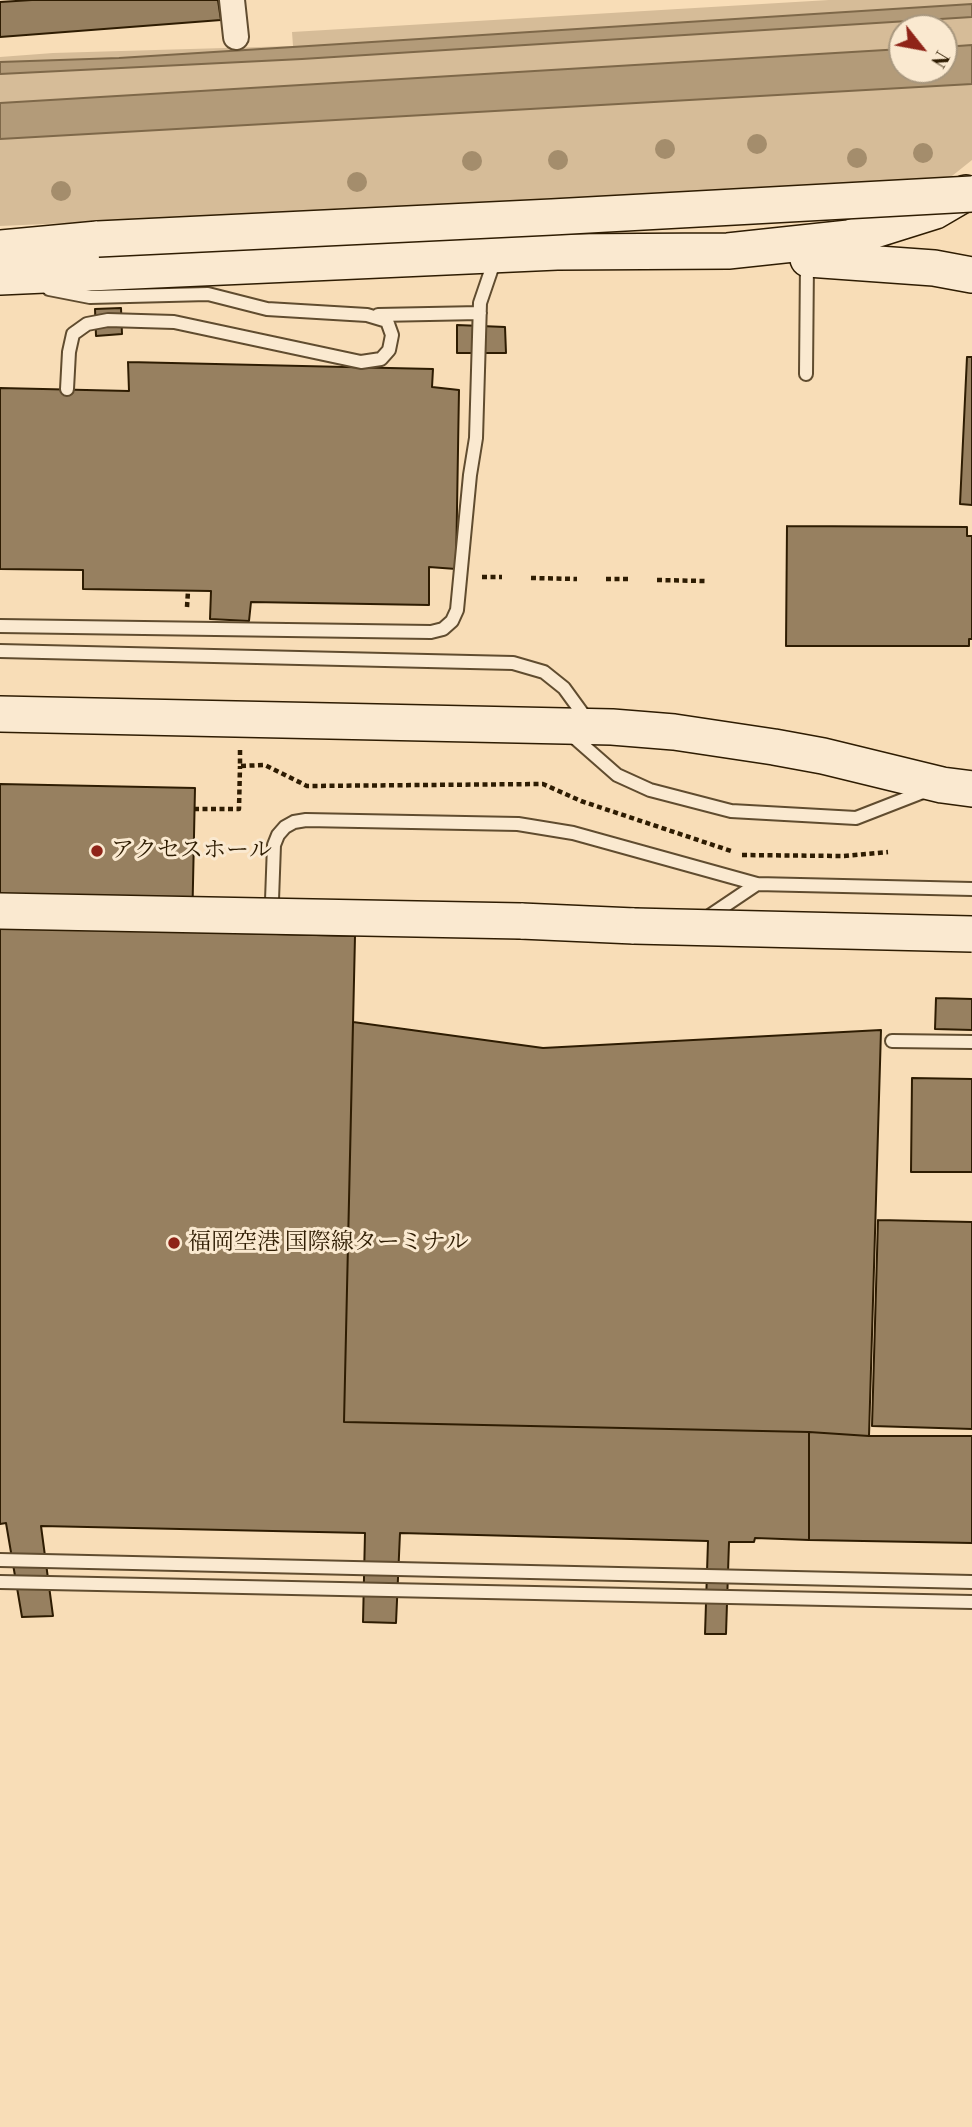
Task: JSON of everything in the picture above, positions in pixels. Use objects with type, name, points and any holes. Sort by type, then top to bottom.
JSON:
[{"type":"street","points":[[232,0],[236,37]]},
{"type":"street","points":[[0,248],[98,239],[552,217],[972,192]]},
{"type":"street","points":[[0,278],[557,252],[727,251],[849,239],[935,211],[972,192]]},
{"type":"street","points":[[727,251],[934,268],[972,275]]},
{"type":"street","points":[[0,714],[577,726],[674,732],[823,756],[957,787]]},
{"type":"street","points":[[0,911],[972,933]]},
{"type":"lane","points":[[0,626],[431,632],[443,629],[452,621],[457,610],[476,438],[480,303],[497,255]]},
{"type":"lane","points":[[806,374],[807,258]]},
{"type":"lane","points":[[0,278],[90,297],[208,294],[267,309],[367,315],[480,313]]},
{"type":"lane","points":[[67,389],[72,334],[87,324],[107,320],[174,322],[361,362],[381,359],[389,350],[392,335],[387,321],[367,315]]},
{"type":"lane","points":[[0,651],[513,663],[544,672],[564,688],[577,726],[593,755],[617,775],[650,790],[731,811],[856,818],[957,787]]},
{"type":"lane","points":[[757,884],[693,925],[674,932],[653,935],[301,930],[280,919],[272,900],[274,845],[278,835],[294,822],[306,820],[518,824],[546,827],[757,884],[972,889]]},
{"type":"lane","points":[[892,1041],[972,1042]]},
{"type":"lane","points":[[0,1560],[972,1582]]},
{"type":"lane","points":[[0,1582],[972,1602]]},
{"type":"path","points":[[531,578],[577,579]]},
{"type":"path","points":[[606,579],[629,579]]},
{"type":"path","points":[[657,580],[705,580]]},
{"type":"path","points":[[194,809],[239,808],[240,746]]},
{"type":"path","points":[[240,766],[265,765],[307,786]]},
{"type":"shaded area","points":[[829,0],[972,0],[972,160],[942,184],[0,226],[0,57],[293,46],[292,32]]},
{"type":"shaded area","points":[[972,4],[972,17],[958,18],[958,14],[888,14],[888,22],[302,59],[0,74],[0,62],[119,58]]},
{"type":"shaded area","points":[[972,45],[972,84],[0,139],[0,103],[888,50],[888,84],[958,84],[958,46]]},
{"type":"building","points":[[218,0],[221,20],[0,37],[0,2]]},
{"type":"building","points":[[121,308],[122,334],[96,336],[95,309]]},
{"type":"building","points":[[457,325],[505,327],[506,353],[457,353]]},
{"type":"building","points":[[967,357],[972,357],[972,505],[960,504]]},
{"type":"building","points":[[128,362],[433,369],[432,387],[459,390],[456,569],[429,567],[429,605],[251,602],[249,621],[210,619],[211,591],[83,589],[83,570],[0,569],[0,388],[129,391]]},
{"type":"building","points":[[787,526],[967,527],[967,536],[972,536],[972,639],[969,639],[969,646],[786,646]]},
{"type":"building","name":"アクセスホール","points":[[0,784],[195,788],[192,931],[0,927]]},
{"type":"building","name":"福岡空港 国際線ターミナル","points":[[0,927],[355,936],[344,1422],[809,1432],[809,1540],[755,1538],[754,1542],[729,1542],[726,1634],[705,1634],[708,1541],[400,1533],[396,1623],[363,1622],[365,1533],[41,1526],[53,1616],[22,1617],[6,1523],[0,1524]]},
{"type":"building","points":[[936,998],[972,999],[972,1030],[935,1029]]},
{"type":"building","points":[[353,1022],[543,1048],[881,1030],[869,1436],[809,1432],[344,1422]]},
{"type":"building","points":[[912,1078],[972,1079],[972,1172],[911,1172]]},
{"type":"building","points":[[878,1220],[972,1222],[972,1429],[872,1426]]},
{"type":"building","points":[[809,1432],[869,1436],[972,1436],[972,1543],[809,1540]]},
{"type":"place","name":"アクセスホール","points":[[97,851]]},
{"type":"place","name":"福岡空港 国際線ターミナル","points":[[174,1243]]}]
